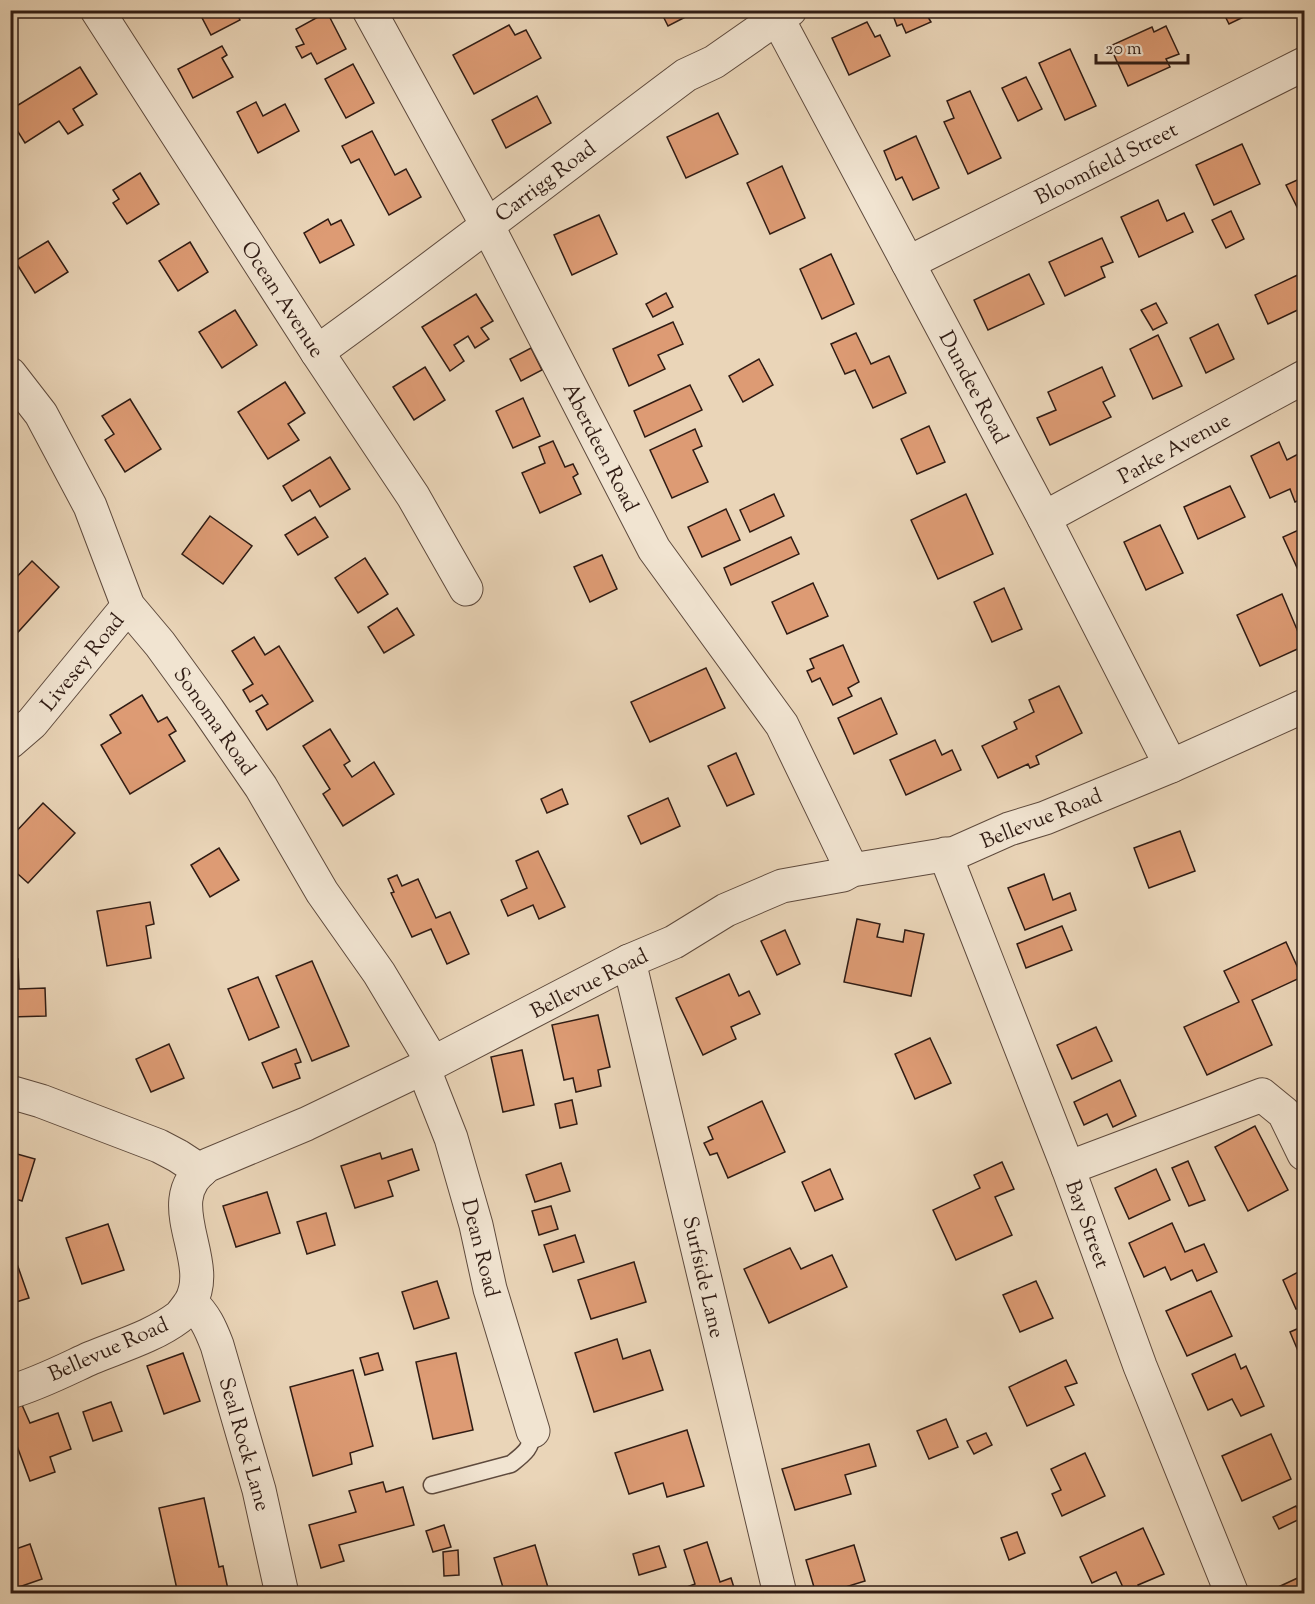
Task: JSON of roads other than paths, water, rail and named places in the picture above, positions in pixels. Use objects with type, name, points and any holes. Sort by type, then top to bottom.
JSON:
[{"type":"street","name":"Ocean Avenue","points":[[97,10],[317,352],[413,496],[466,589]]},
{"type":"street","name":"Aberdeen Road","points":[[369,10],[488,225],[654,549],[782,725],[852,870]]},
{"type":"street","name":"Carrigg Road","points":[[317,352],[411,285],[686,75],[714,62],[780,13]]},
{"type":"street","name":"Dundee Road","points":[[780,13],[1171,766]]},
{"type":"street","name":"Bloomfield Street","points":[[908,263],[1305,64]]},
{"type":"street","name":"Sonoma Road","points":[[10,374],[41,414],[90,506],[128,606],[160,644],[261,787],[322,892],[379,973],[428,1065]]},
{"type":"street","name":"Parke Avenue","points":[[1044,519],[1305,377]]},
{"type":"street","name":"Livesey Road","points":[[10,742],[32,723],[128,606]]},
{"type":"street","name":"Bellevue Road","points":[[10,1392],[157,1330],[181,1316],[196,1290],[186,1199],[194,1178],[208,1166],[306,1124],[428,1065],[629,961],[674,942],[726,910],[782,886],[843,875],[852,870],[955,853],[1009,829],[1044,818],[1171,766],[1305,706]]},
{"type":"street","name":"Bay Street","points":[[945,854],[1068,1168],[1140,1366],[1232,1593]]},
{"type":"street","name":"Surfside Lane","points":[[629,961],[780,1593]]},
{"type":"street","name":"Dean Road","points":[[428,1065],[477,1225],[490,1289],[532,1431]]},
{"type":"street","points":[[10,1092],[41,1101],[159,1146],[201,1171]]},
{"type":"street","points":[[1068,1168],[1262,1095],[1284,1113],[1305,1154]]},
{"type":"street","name":"Seal Rock Lane","points":[[191,1302],[210,1327],[217,1345],[259,1490],[282,1593]]},
{"type":"lane","points":[[432,1485],[511,1464],[532,1444],[532,1431]]}]
